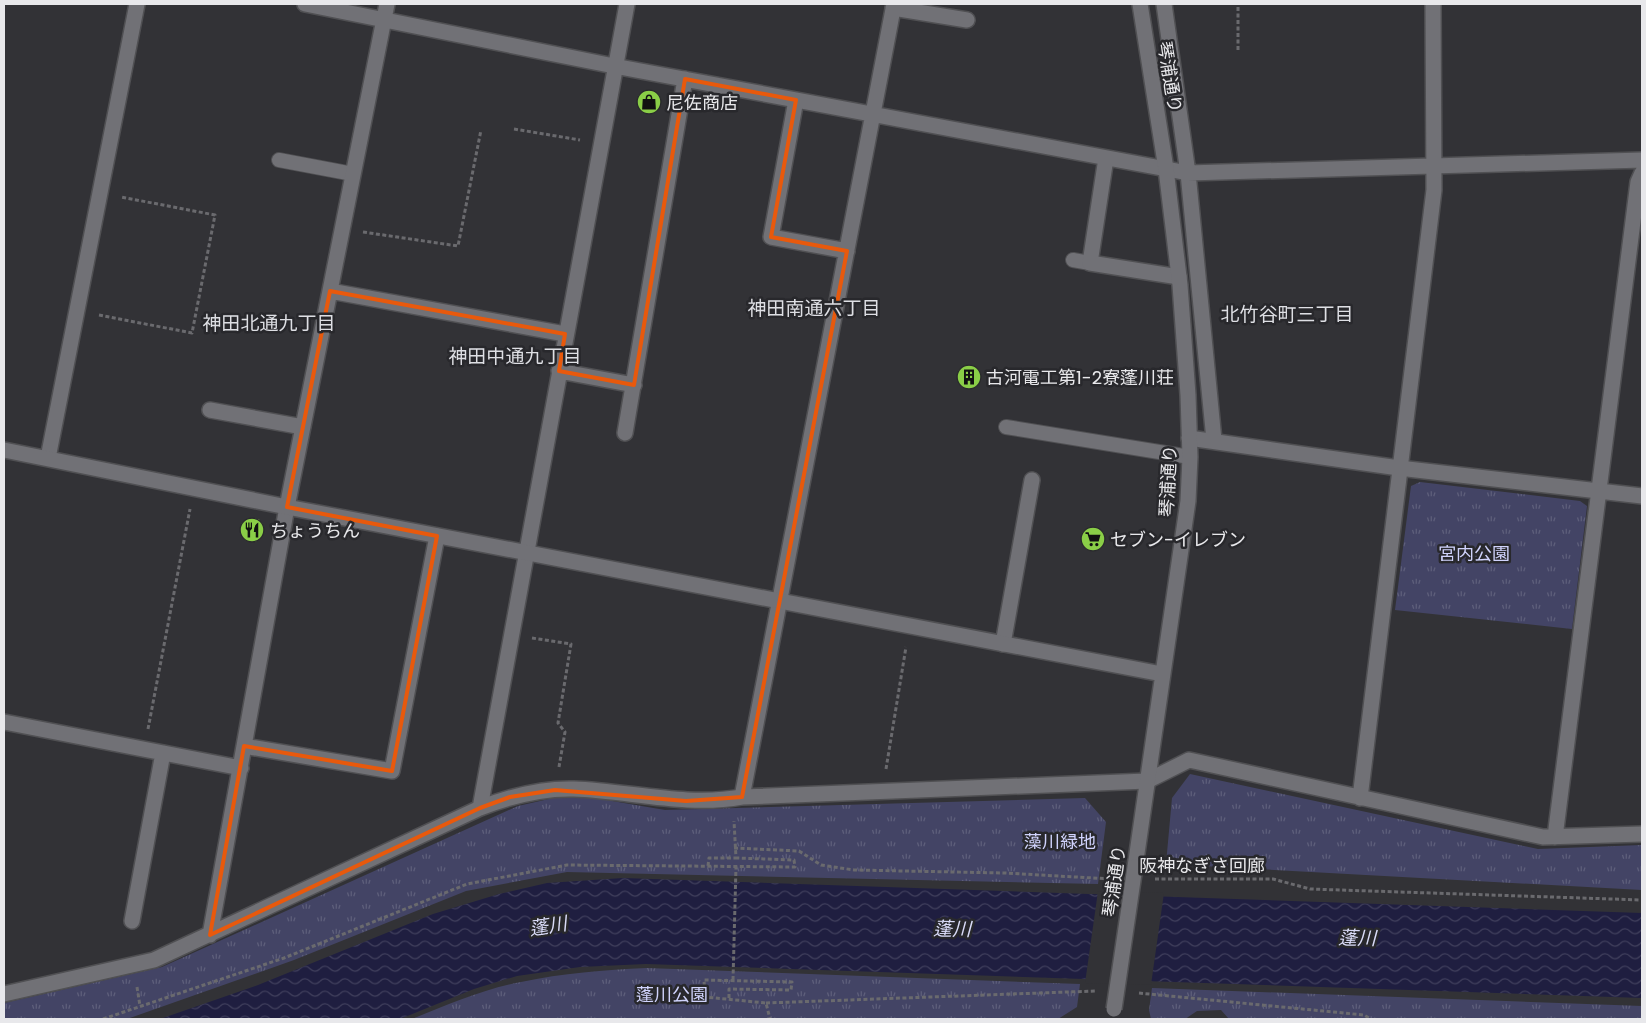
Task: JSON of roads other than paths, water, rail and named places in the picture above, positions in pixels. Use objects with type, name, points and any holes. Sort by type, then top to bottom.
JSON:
[{"type":"street","points":[[48,458],[137,4]]},
{"type":"street","points":[[305,4],[614,66],[1188,174],[1642,160]]},
{"type":"street","points":[[210,935],[287,508],[387,4]]},
{"type":"street","points":[[480,808],[614,66],[627,4]]},
{"type":"street","name":"琴浦通り","points":[[1114,1014],[1188,501],[1190,457],[1179,277],[1166,169],[1140,4]]},
{"type":"street","points":[[1164,4],[1188,174],[1214,440]]},
{"type":"street","points":[[1360,798],[1435,167],[1434,4]]},
{"type":"street","points":[[738,798],[781,601],[893,6],[967,20]]},
{"type":"street","points":[[625,433],[685,79]]},
{"type":"street","points":[[796,100],[771,237],[847,251]]},
{"type":"street","points":[[1106,158],[1090,263],[1179,277]]},
{"type":"street","points":[[1556,837],[1638,182],[1642,173]]},
{"type":"street","points":[[330,291],[565,334]]},
{"type":"street","points":[[560,371],[634,386]]},
{"type":"street","points":[[210,410],[303,427]]},
{"type":"street","points":[[1190,438],[1399,468],[1642,496]]},
{"type":"street","points":[[4,450],[287,508],[527,552],[1162,674]]},
{"type":"street","points":[[1003,644],[1032,480]]},
{"type":"street","points":[[244,746],[392,771],[437,536]]},
{"type":"street","points":[[4,722],[240,768]]},
{"type":"street","points":[[132,921],[163,753]]},
{"type":"street","points":[[4,994],[154,960],[480,808],[510,797],[555,790],[574,789],[686,801],[1147,781],[1189,760],[1515,832],[1556,837],[1642,834]]},
{"type":"lane","points":[[279,160],[353,174]]},
{"type":"lane","points":[[1074,260],[1090,263]]},
{"type":"lane","points":[[1006,427],[1190,457]]},
{"type":"water","name":"蓬川","points":[[623,878],[1642,913],[1642,998],[646,964],[580,967],[517,976],[474,989],[400,1019],[160,1019],[258,985],[433,914],[499,894],[547,883]]},
{"type":"place","name":"尼佐商店","points":[[649,102]]},
{"type":"place","name":"古河電工第1-2寮蓬川荘","points":[[969,377]]},
{"type":"place","name":"ちょうちん","points":[[252,530]]},
{"type":"place","name":"セブン-イレブン","points":[[1093,539]]},
{"type":"district","name":"神田南通六丁目","points":[[814,308]]},
{"type":"district","name":"北竹谷町三丁目","points":[[1287,314]]},
{"type":"district","name":"神田北通九丁目","points":[[269,323]]},
{"type":"district","name":"神田中通九丁目","points":[[515,356]]},
{"type":"park label","name":"宮内公園","points":[[1474,553]]},
{"type":"park label","name":"藻川緑地","points":[[1060,841]]},
{"type":"park label","name":"蓬川公園","points":[[672,994]]}]
